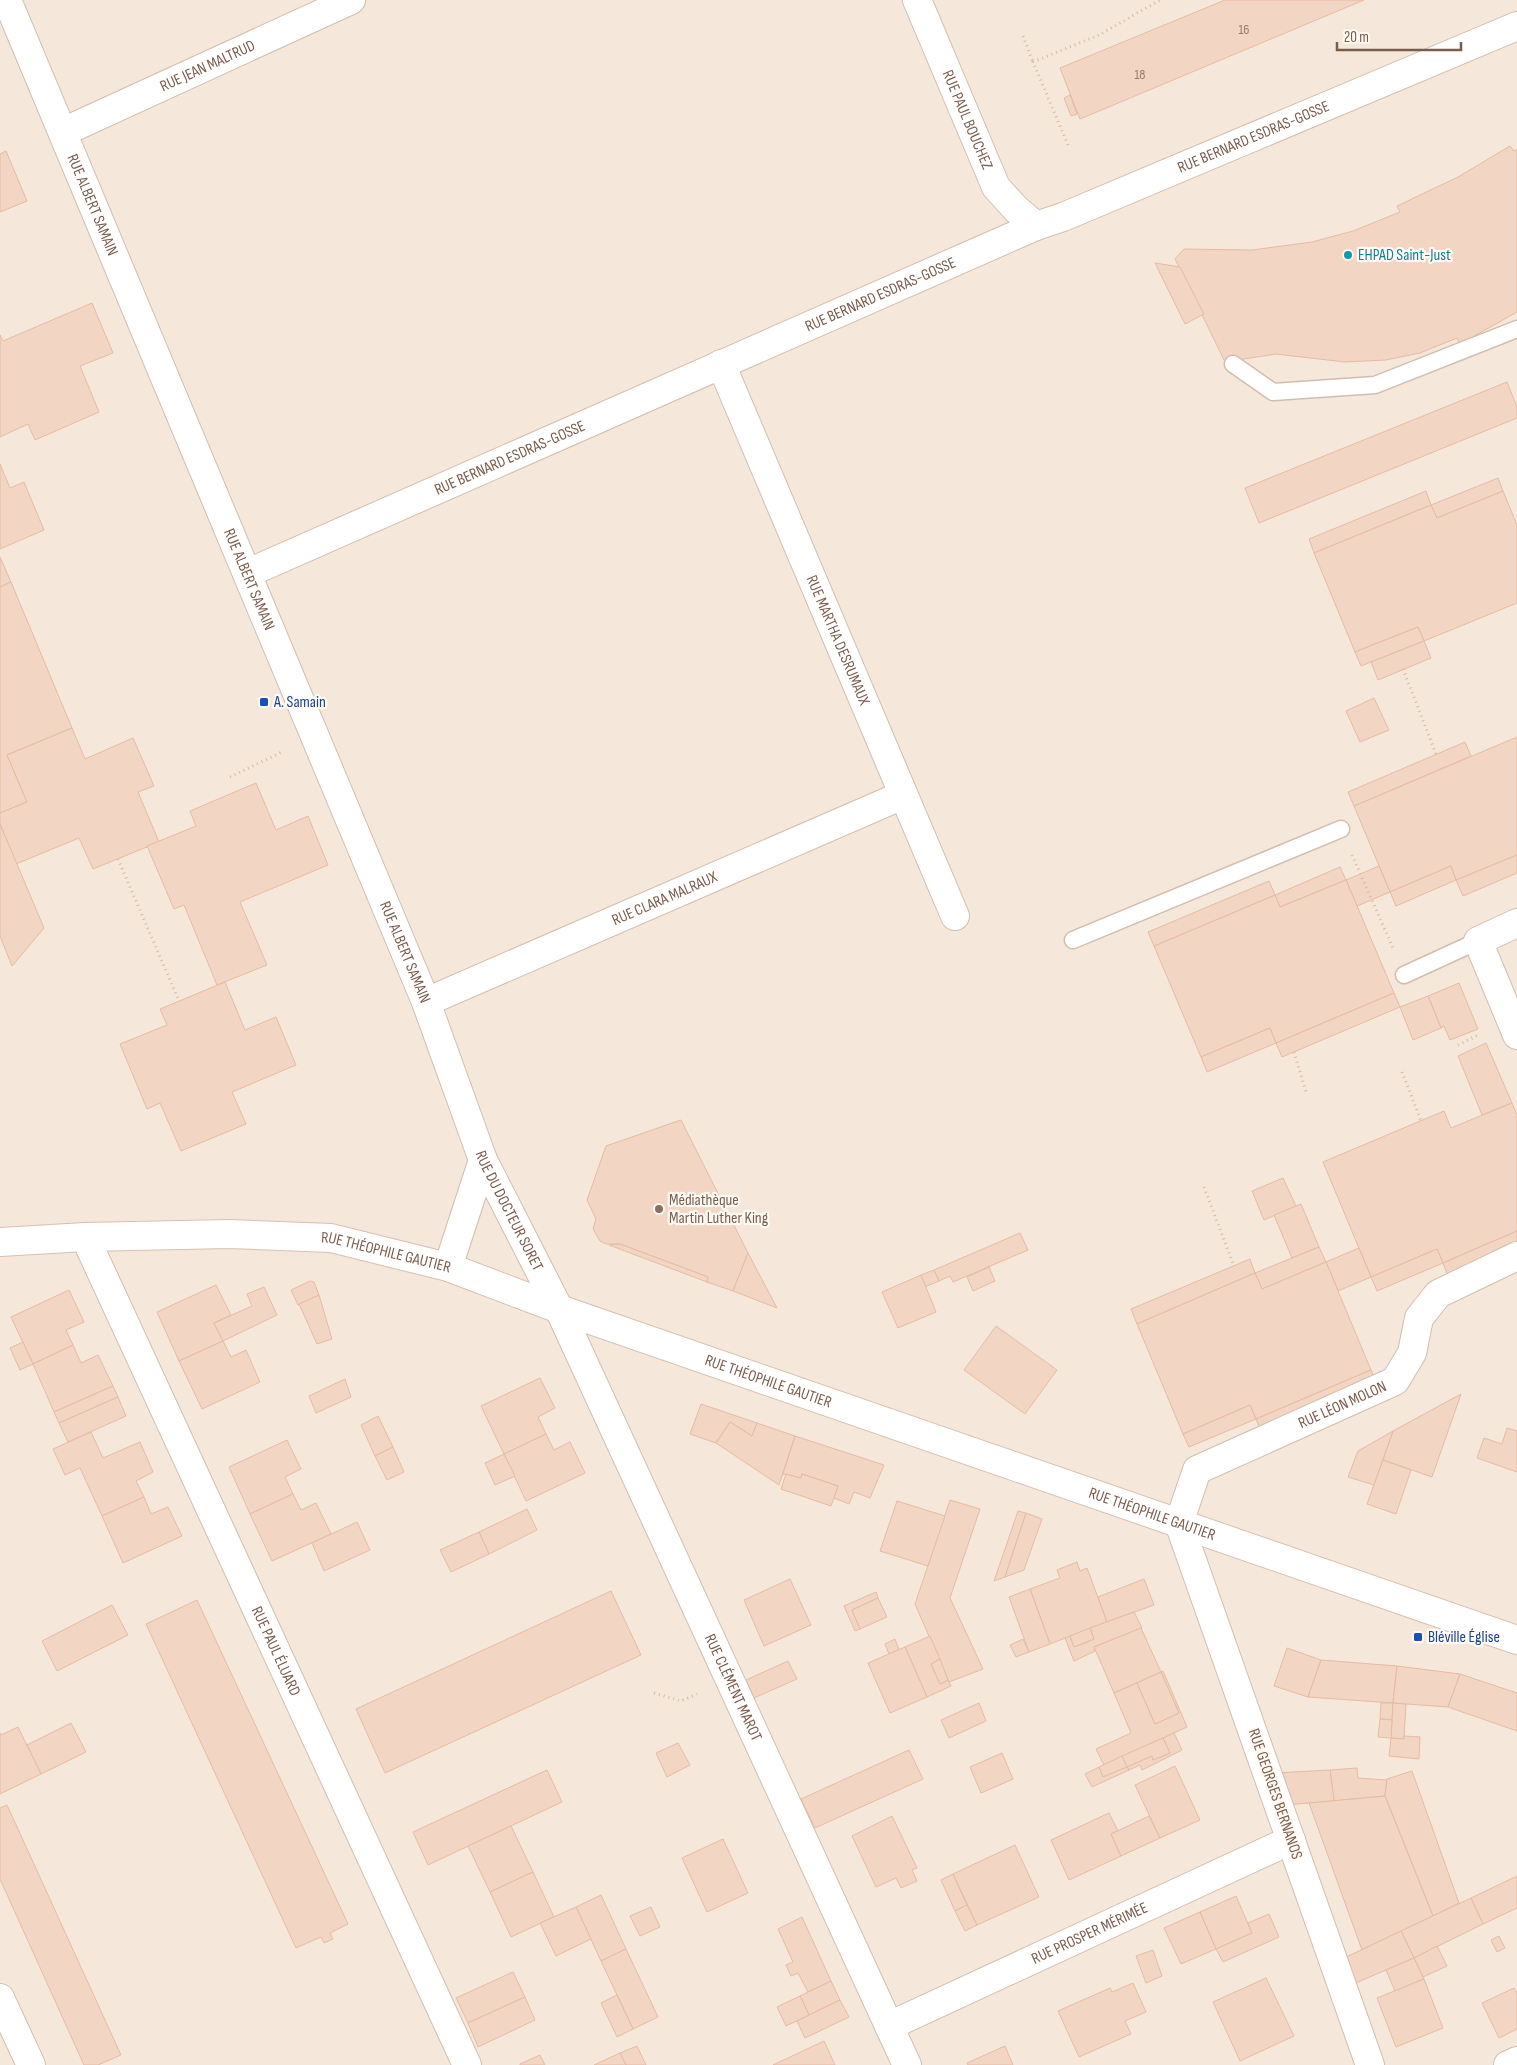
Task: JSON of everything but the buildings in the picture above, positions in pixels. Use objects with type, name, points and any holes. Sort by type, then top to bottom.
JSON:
[{"type":"street","name":"RUE ALBERT SAMAIN","points":[[8,0],[426,1002],[482,1160]]},
{"type":"street","name":"RUE JEAN MALTRUD","points":[[62,132],[351,0]]},
{"type":"street","name":"RUE PAUL BOUCHEZ","points":[[917,0],[996,186],[1016,210],[1036,226]]},
{"type":"street","name":"RUE BERNARD ESDRAS-GOSSE","points":[[248,573],[1036,226],[1064,217],[1517,26]]},
{"type":"street","name":"RUE MARTHA DESRUMAUX","points":[[721,364],[955,916]]},
{"type":"street","name":"RUE CLARA MALRAUX","points":[[426,1002],[904,795]]},
{"type":"street","points":[[1517,922],[1478,941],[1517,1035]]},
{"type":"street","name":"RUE DU DOCTEUR SORET","points":[[448,1267],[482,1160]]},
{"type":"street","name":"RUE DU DOCTEUR SORET","points":[[482,1160],[559,1309]]},
{"type":"street","name":"RUE THÉOPHILE GAUTIER","points":[[0,1242],[85,1237],[229,1234],[331,1238],[448,1267],[559,1309],[1517,1640]]},
{"type":"street","name":"RUE PAUL ÉLUARD","points":[[85,1237],[467,2065]]},
{"type":"street","name":"RUE LÉON MOLON","points":[[1179,1523],[1196,1470],[1395,1381],[1412,1353],[1419,1318],[1438,1294],[1517,1256]]},
{"type":"street","name":"RUE CLÉMENT MAROT","points":[[559,1309],[907,2065]]},
{"type":"street","name":"RUE GEORGES BERNANOS","points":[[1179,1523],[1370,2065]]},
{"type":"street","name":"RUE PROSPER MÉRIMÉE","points":[[889,2026],[1291,1840]]},
{"type":"street","points":[[0,1998],[31,2065]]},
{"type":"street","points":[[1508,2065],[1517,2061]]},
{"type":"lane","points":[[1233,364],[1273,392],[1375,385],[1517,329]]},
{"type":"lane","points":[[1072,940],[1341,829]]},
{"type":"lane","points":[[1404,975],[1478,941]]},
{"type":"path","points":[[1033,62],[1098,36],[1160,0]]},
{"type":"path","points":[[1023,36],[1068,145]]},
{"type":"path","points":[[1403,669],[1436,754]]},
{"type":"path","points":[[230,777],[285,750]]},
{"type":"path","points":[[1341,829],[1404,975]]},
{"type":"path","points":[[118,859],[179,1002]]},
{"type":"path","points":[[1294,1052],[1307,1096]]},
{"type":"path","points":[[1402,1072],[1421,1121]]},
{"type":"path","points":[[1204,1187],[1234,1266]]},
{"type":"path","points":[[654,1693],[681,1701],[730,1680]]},
{"type":"shaded area","points":[[0,0],[1517,0],[1517,2065],[0,2065]]},
{"type":"place","name":"EHPAD Saint-Just","points":[[1348,255]]},
{"type":"place","name":"A. Samain","points":[[264,702]]},
{"type":"place","name":"Médiathèque Martin Luther King","points":[[659,1209]]},
{"type":"place","name":"Bléville Église","points":[[1418,1637]]}]
